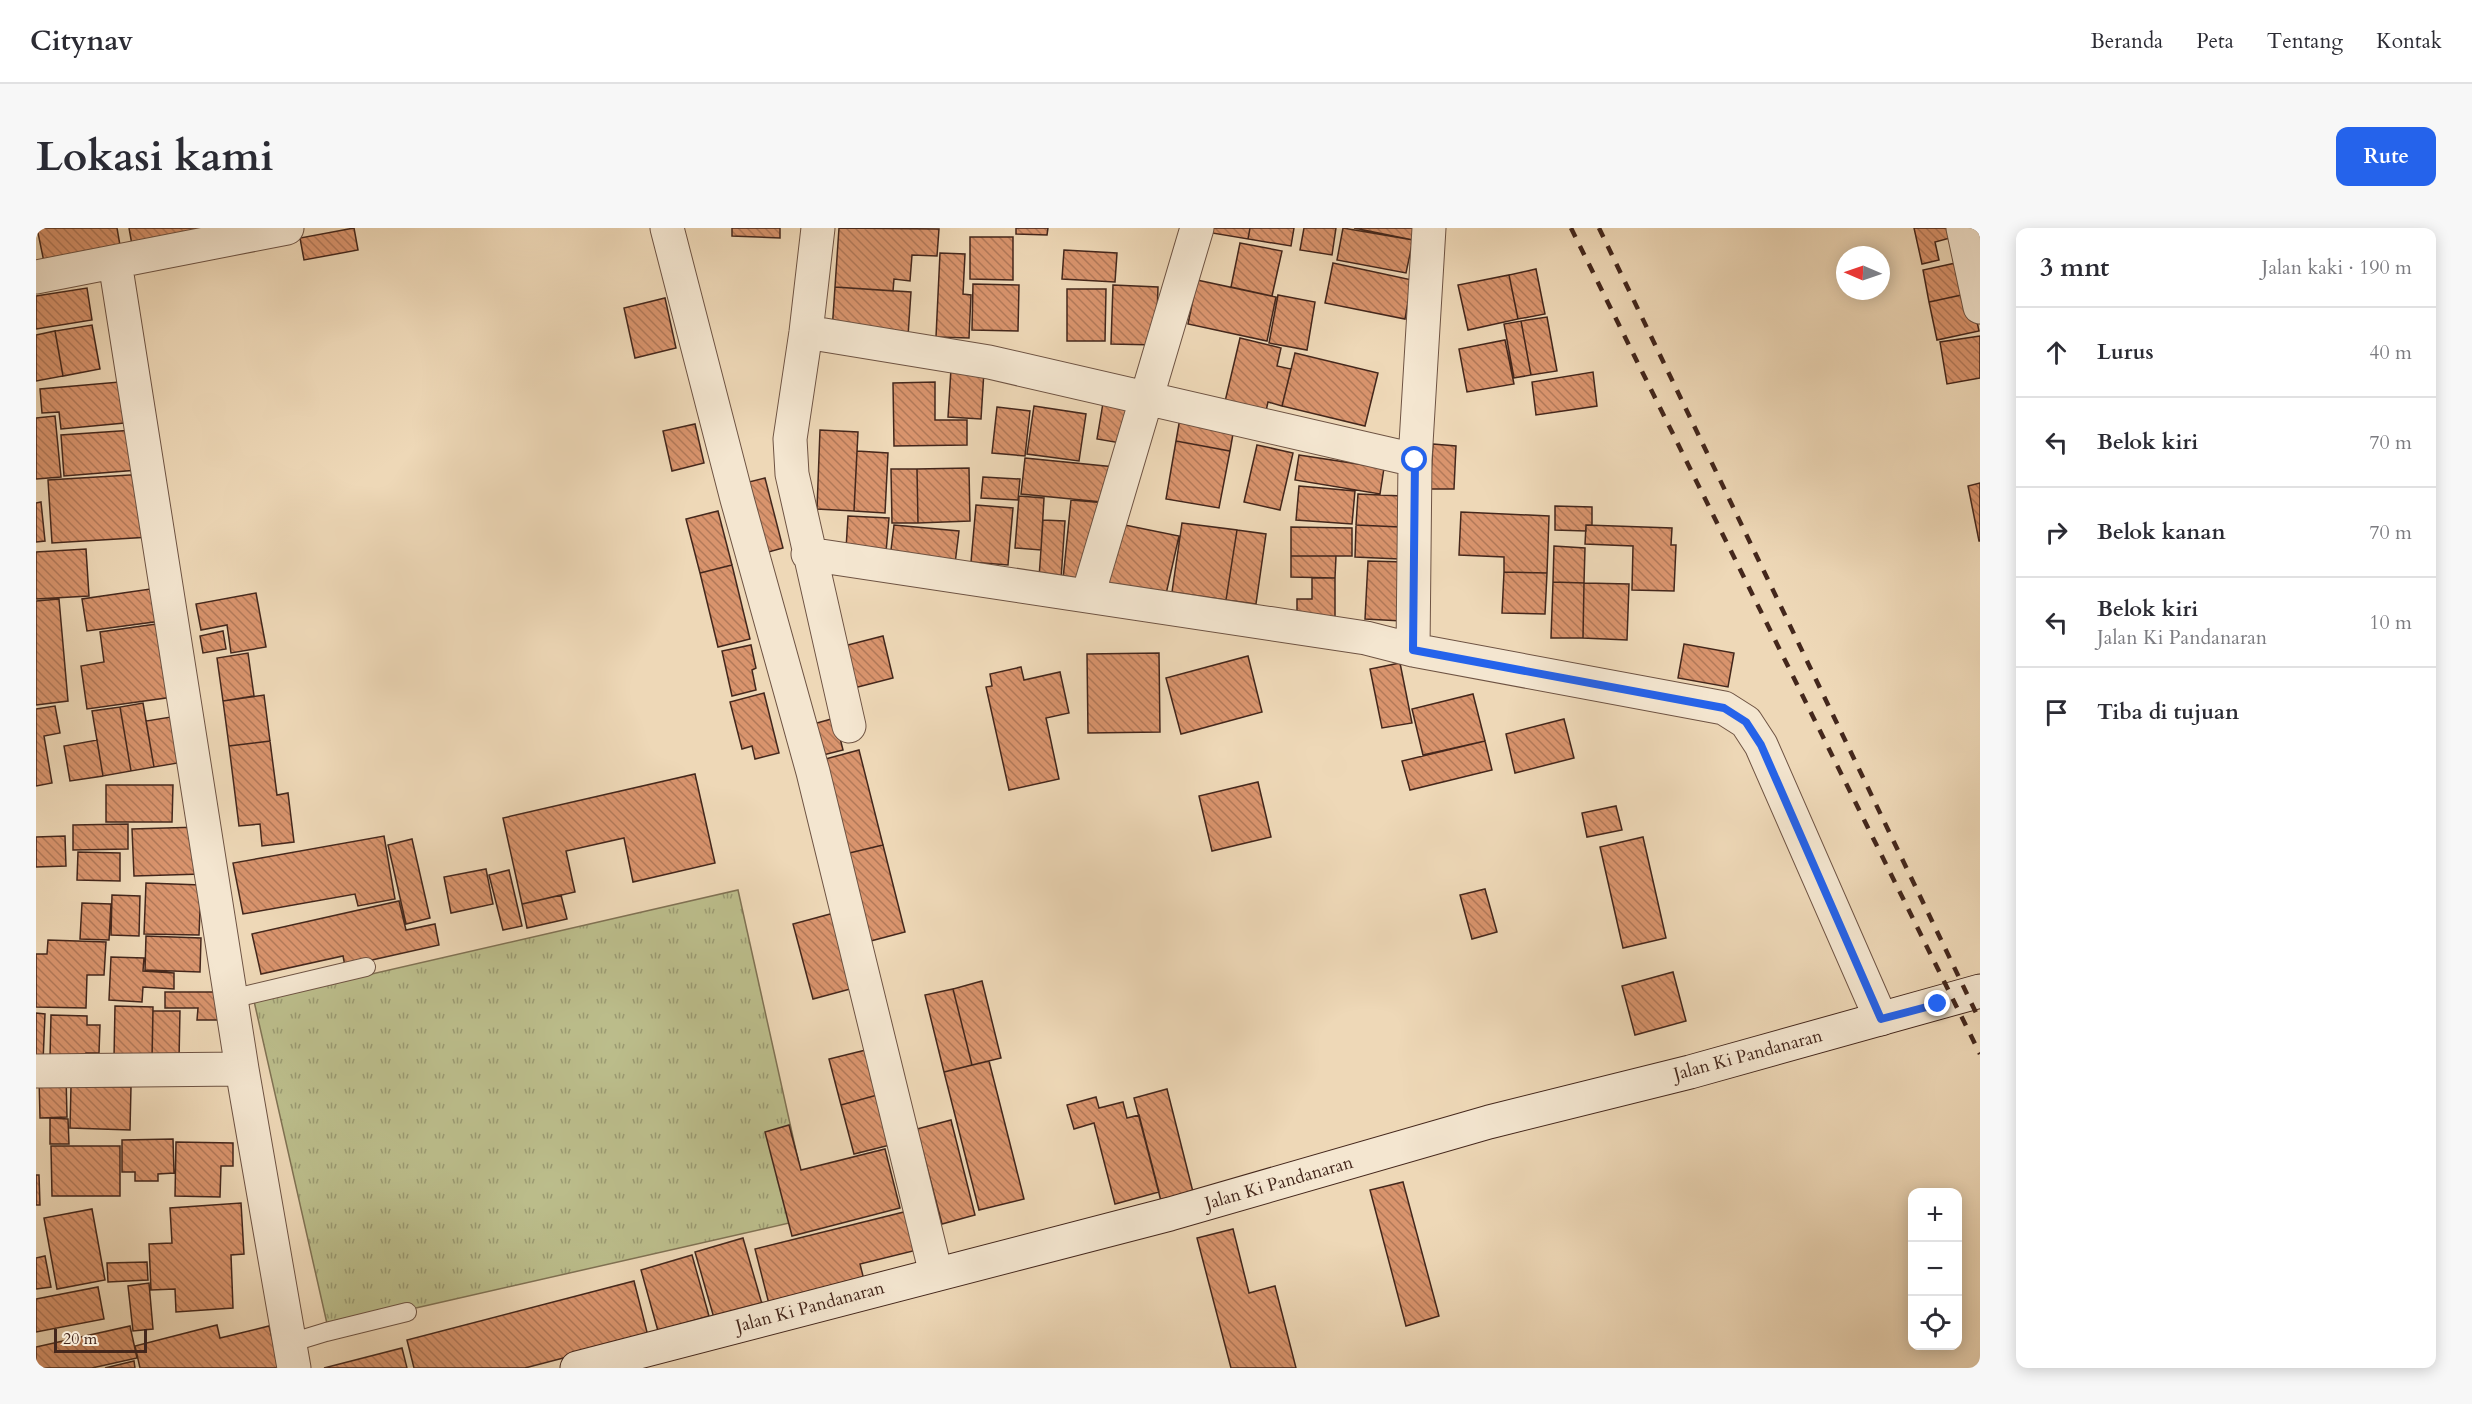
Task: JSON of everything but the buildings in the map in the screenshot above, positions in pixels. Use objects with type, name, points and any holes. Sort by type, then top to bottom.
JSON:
[{"type":"street","points":[[36,277],[287,228]]},
{"type":"street","points":[[668,228],[737,499],[813,772],[936,1274]]},
{"type":"street","points":[[818,228],[790,439],[792,474],[808,554],[849,726]]},
{"type":"street","points":[[1088,595],[1197,228]]},
{"type":"street","points":[[1413,650],[1415,460],[1429,228]]},
{"type":"street","points":[[1963,228],[1980,307]]},
{"type":"street","points":[[115,262],[242,1069],[292,1356]]},
{"type":"street","points":[[806,332],[989,362],[1146,400],[1415,460]]},
{"type":"street","points":[[808,554],[1366,638],[1413,650],[1724,708],[1746,722],[1761,745],[1881,1019]]},
{"type":"street","name":"Jalan Ki Pandanaran","points":[[577,1368],[1170,1214],[1489,1122],[1690,1072],[1980,991]]},
{"type":"street","points":[[36,1071],[242,1069]]},
{"type":"lane","points":[[231,999],[366,966]]},
{"type":"lane","points":[[292,1356],[326,1332],[407,1312]]},
{"type":"green space","points":[[738,890],[811,1218],[328,1328],[254,1001]]},
{"type":"railway","points":[[1571,228],[1980,1054]]},
{"type":"railway","points":[[1599,228],[1980,1021]]},
{"type":"route","points":[[1415,460],[1413,650],[1724,708],[1746,722],[1761,745],[1881,1019],[1938,1004]]}]
